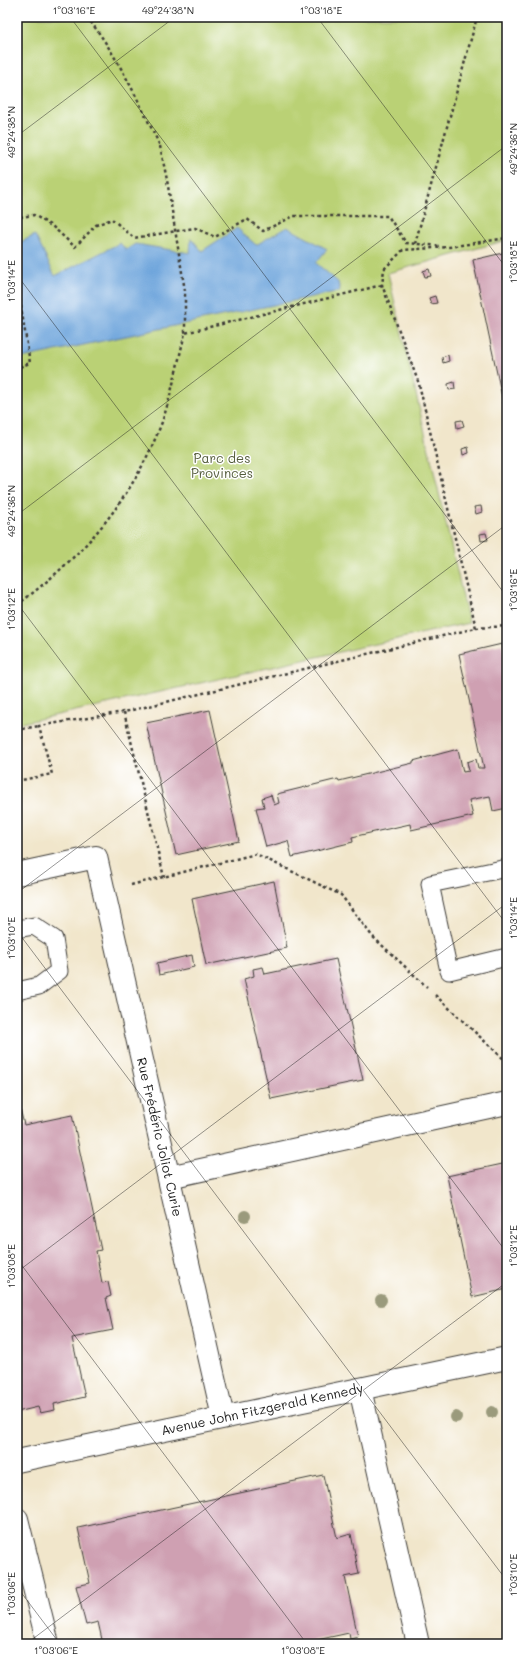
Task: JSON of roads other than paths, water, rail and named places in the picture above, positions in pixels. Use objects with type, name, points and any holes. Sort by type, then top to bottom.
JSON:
[{"type":"street","name":"Rue Frédéric Joliot Curie","points":[[17,874],[96,857],[224,1417]]},
{"type":"street","points":[[169,1177],[507,1103]]},
{"type":"street","name":"Avenue John Fitzgerald Kennedy","points":[[17,1461],[507,1358]]},
{"type":"street","points":[[360,1389],[418,1644]]},
{"type":"street","points":[[17,1519],[48,1644]]},
{"type":"lane","points":[[507,868],[430,884],[449,971],[507,957]]},
{"type":"lane","points":[[17,929],[34,926],[54,939],[59,971],[39,986],[17,991]]},
{"type":"water","points":[[287,227],[327,249],[316,263],[338,282],[340,291],[17,359],[17,244],[35,235],[55,276],[120,243],[126,250],[135,244],[190,253],[191,238],[202,251],[237,228],[256,245]]},
{"type":"park label","name":"Parc des Provinces","points":[[222,466]]}]
